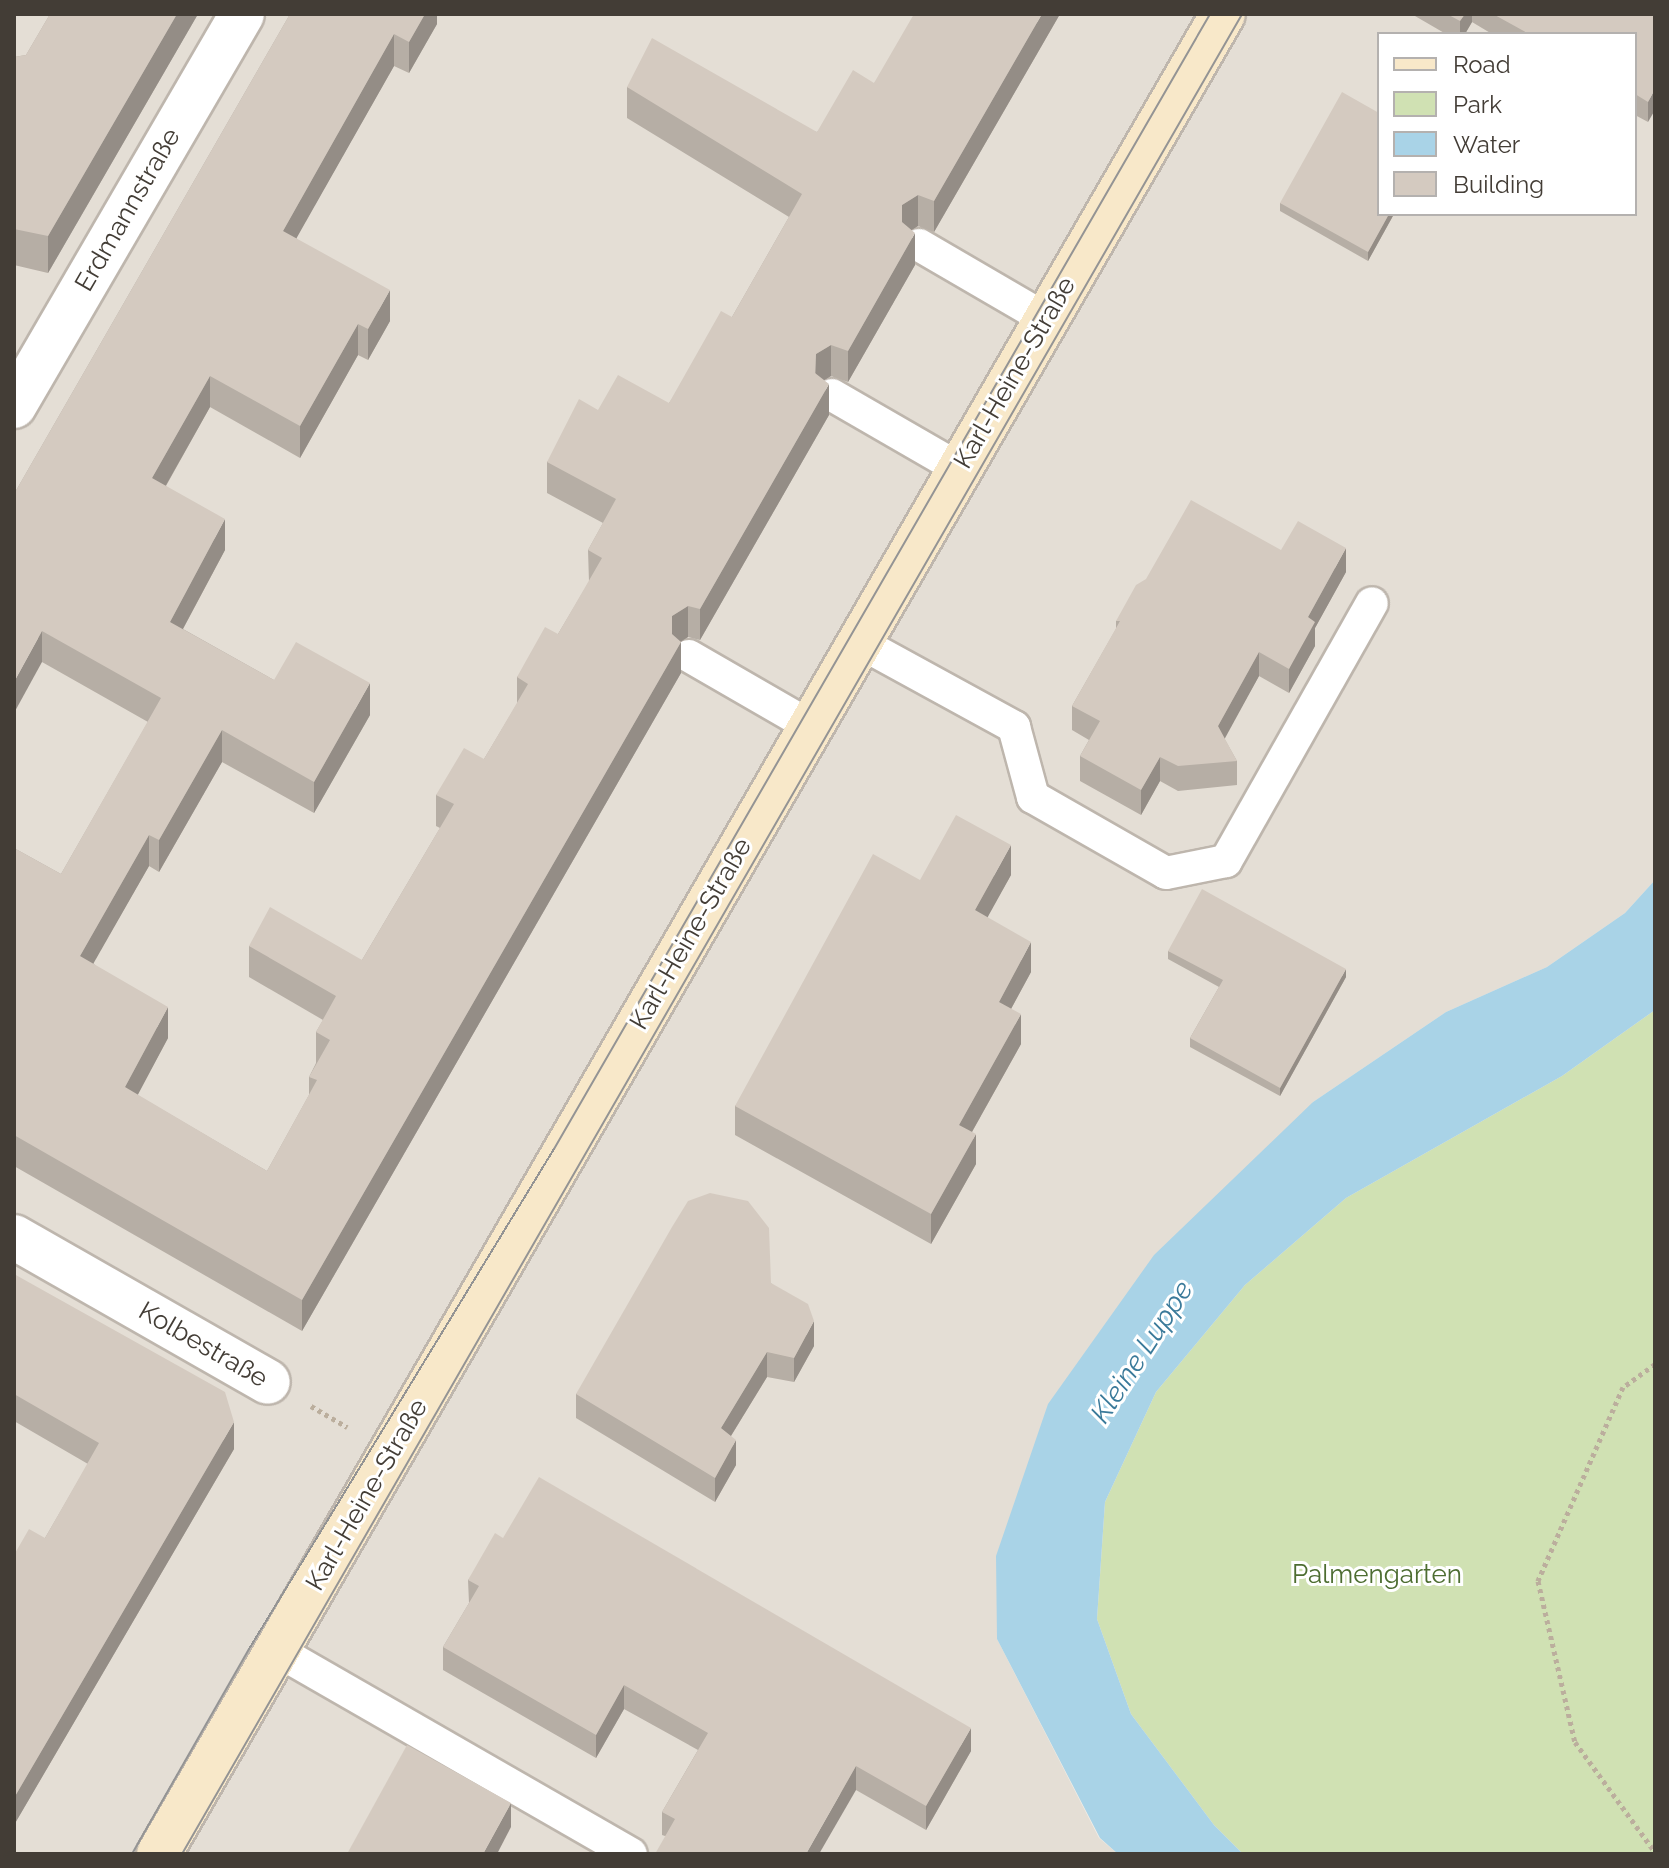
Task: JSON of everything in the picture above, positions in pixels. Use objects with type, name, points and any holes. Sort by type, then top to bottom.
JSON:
[{"type":"main road","name":"Karl-Heine-Straße","points":[[159,1854],[1223,14]]},
{"type":"street","name":"Erdmannstraße","points":[[17,393],[242,14]]},
{"type":"street","name":"Kolbestraße","points":[[14,1237],[268,1382]]},
{"type":"lane","points":[[919,245],[1046,319]]},
{"type":"lane","points":[[832,395],[960,469]]},
{"type":"lane","points":[[859,642],[1014,727],[1033,797],[1166,873],[1226,861],[1372,603]]},
{"type":"lane","points":[[689,656],[810,726]]},
{"type":"lane","points":[[278,1651],[631,1854]]},
{"type":"path","points":[[1655,1364],[1623,1387],[1538,1581],[1575,1742],[1655,1852]]},
{"type":"path","name":"Kolbestraße","points":[[268,1382],[392,1453]]},
{"type":"shaded area","points":[[14,14],[1655,14],[1655,880],[1625,913],[1547,967],[1446,1012],[1313,1102],[997,1639],[1099,1838],[1118,1854],[14,1854]]},
{"type":"green space","name":"Palmengarten","points":[[1655,1010],[1655,1854],[1243,1854],[1214,1825],[1131,1714],[1097,1619],[1105,1502],[1156,1392],[1245,1285],[1346,1198],[1562,1076]]},
{"type":"water","name":"Kleine Luppe","points":[[1655,880],[1655,1010],[1562,1076],[1346,1198],[1245,1285],[1156,1392],[1105,1502],[1097,1619],[1131,1714],[1214,1825],[1243,1854],[1118,1854],[1100,1838],[997,1639],[996,1556],[1048,1404],[1154,1255],[1313,1102],[1446,1012],[1547,967],[1625,913]]},
{"type":"building","points":[[50,14],[177,14],[48,236],[14,229],[14,57],[26,55]]},
{"type":"building","points":[[290,14],[425,14],[409,42],[394,34],[283,231],[390,290],[368,329],[358,324],[300,426],[210,376],[152,478],[225,519],[170,622],[274,680],[296,642],[370,683],[314,782],[222,730],[159,840],[149,835],[80,956],[168,1007],[125,1087],[267,1171],[317,1080],[309,1077],[330,1040],[316,1032],[336,996],[249,946],[270,907],[362,960],[454,804],[436,795],[464,748],[484,759],[528,684],[517,677],[545,627],[558,634],[602,558],[588,550],[616,499],[547,462],[579,399],[598,410],[618,375],[669,403],[721,311],[732,317],[802,194],[627,87],[652,38],[817,132],[853,70],[874,83],[914,14],[1042,14],[934,201],[918,195],[902,205],[902,222],[915,233],[848,351],[831,345],[816,354],[815,373],[829,384],[700,609],[688,606],[672,616],[672,634],[681,642],[302,1300],[14,1135],[14,848],[61,874],[161,698],[42,631],[14,682],[14,494]]},
{"type":"building","points":[[1447,14],[1465,14],[1460,21]]},
{"type":"building","points":[[1493,14],[1655,14],[1655,89],[1648,102],[1637,95],[1637,32],[1525,32]]},
{"type":"building","points":[[1342,92],[1377,112],[1377,216],[1388,216],[1368,252],[1280,203]]},
{"type":"building","points":[[1191,500],[1281,550],[1298,521],[1346,548],[1308,617],[1315,622],[1289,669],[1259,652],[1218,726],[1237,761],[1178,766],[1160,757],[1141,790],[1080,756],[1100,721],[1072,706],[1120,621],[1116,621],[1136,585],[1146,579]]},
{"type":"building","points":[[956,815],[1011,845],[975,910],[1031,942],[999,1002],[1021,1014],[959,1125],[976,1134],[931,1214],[735,1106],[873,854],[920,880]]},
{"type":"building","points":[[1202,889],[1346,969],[1280,1088],[1190,1038],[1223,980],[1168,951]]},
{"type":"building","points":[[710,1193],[748,1201],[769,1228],[771,1283],[808,1304],[814,1321],[794,1358],[767,1352],[721,1428],[736,1440],[715,1478],[576,1394],[688,1201]]},
{"type":"building","points":[[14,1274],[225,1392],[234,1422],[14,1798],[14,1555],[29,1529],[45,1538],[99,1443],[14,1394]]},
{"type":"building","points":[[539,1477],[971,1728],[926,1806],[856,1766],[806,1854],[655,1854],[675,1819],[662,1812],[708,1733],[624,1685],[596,1735],[443,1647],[479,1586],[468,1580],[495,1533],[503,1538]]},
{"type":"building","points":[[407,1745],[511,1803],[483,1854],[347,1854]]},
{"type":"tram line","points":[[132,1854],[249,1649],[554,1149],[1210,14]]},
{"type":"tram line","points":[[182,1854],[1242,14]]}]
